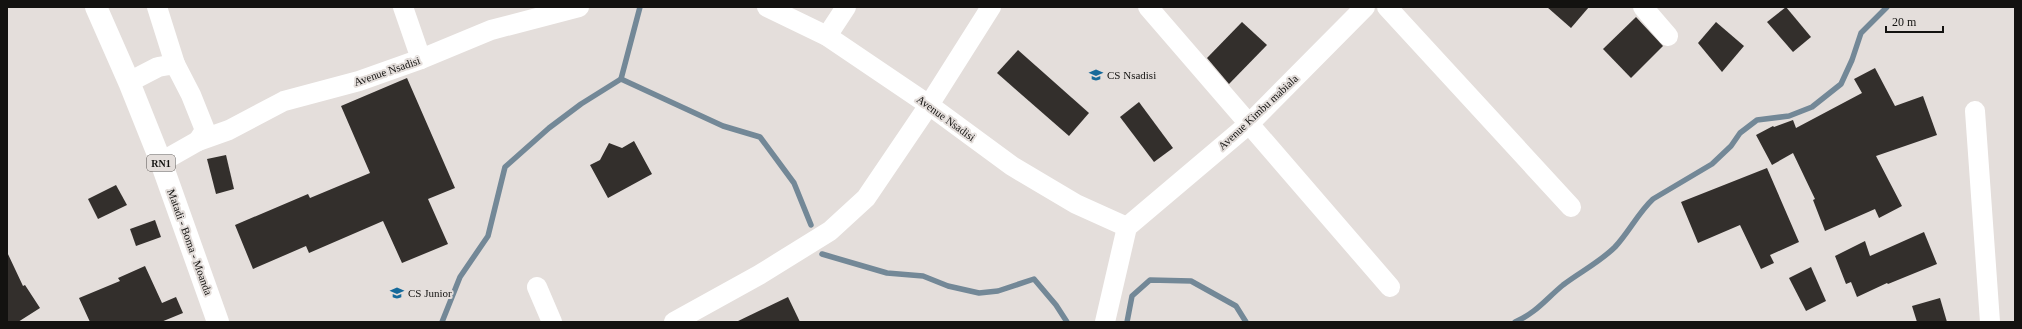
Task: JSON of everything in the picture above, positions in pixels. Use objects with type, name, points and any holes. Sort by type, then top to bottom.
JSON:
[{"type":"highway","name":"Matadi - Boma - Moanda","points":[[96,7],[129,82],[161,162],[218,322]]},
{"type":"street","points":[[157,7],[175,64],[191,95],[205,130],[198,142]]},
{"type":"street","points":[[403,7],[421,59]]},
{"type":"street","name":"Avenue Nsadisi","points":[[161,162],[198,142],[229,130],[284,101],[359,81],[421,59],[491,30],[579,7]]},
{"type":"street","name":"Avenue Nsadisi","points":[[767,7],[828,36],[929,105],[1012,166],[1076,204],[1127,227]]},
{"type":"street","points":[[828,36],[846,7]]},
{"type":"street","points":[[674,322],[759,275],[830,231],[866,198],[929,105],[991,7]]},
{"type":"street","points":[[1148,7],[1250,123],[1390,287]]},
{"type":"street","name":"Avenue Kimbu mabiala","points":[[1127,227],[1250,123],[1365,7]]},
{"type":"street","points":[[1387,7],[1571,207]]},
{"type":"street","points":[[1643,7],[1668,36]]},
{"type":"street","points":[[129,82],[158,67],[175,64]]},
{"type":"street","points":[[1975,110],[1990,322]]},
{"type":"street","points":[[1105,322],[1127,227]]},
{"type":"street","points":[[537,287],[552,322]]},
{"type":"building","points":[[1547,7],[1589,7],[1571,28]]},
{"type":"building","points":[[1786,7],[1811,37],[1793,52],[1767,22]]},
{"type":"building","points":[[1636,17],[1663,46],[1631,78],[1603,49]]},
{"type":"building","points":[[1242,22],[1267,45],[1229,84],[1207,58]]},
{"type":"building","points":[[1716,22],[1744,46],[1722,72],[1698,43]]},
{"type":"building","points":[[1018,50],[1089,113],[1069,136],[997,73]]},
{"type":"building","points":[[1875,68],[1895,106],[1923,96],[1937,135],[1876,156],[1902,206],[1879,218],[1875,209],[1825,231],[1813,200],[1815,199],[1793,153],[1772,165],[1756,135],[1773,126],[1774,127],[1793,120],[1796,128],[1862,93],[1854,79]]},
{"type":"building","points":[[407,78],[455,188],[428,199],[448,244],[402,263],[383,221],[309,253],[306,246],[253,269],[235,225],[308,194],[310,198],[370,173],[341,106]]},
{"type":"building","points":[[1139,102],[1173,148],[1154,162],[1120,117]]},
{"type":"building","points":[[634,141],[652,174],[608,198],[590,165],[600,160],[609,143],[622,148]]},
{"type":"building","points":[[226,155],[234,189],[216,194],[207,159]]},
{"type":"building","points":[[1767,168],[1799,242],[1770,255],[1774,263],[1761,269],[1740,225],[1698,243],[1681,202]]},
{"type":"building","points":[[116,185],[127,205],[98,219],[88,199]]},
{"type":"building","points":[[155,220],[161,237],[136,246],[130,229]]},
{"type":"building","points":[[1924,232],[1937,264],[1888,284],[1887,283],[1857,297],[1851,282],[1846,284],[1835,256],[1865,241],[1870,256]]},
{"type":"building","points":[[7,252],[23,286],[25,285],[40,308],[18,322],[7,322]]},
{"type":"building","points":[[145,266],[162,303],[176,297],[183,313],[161,322],[90,322],[79,298],[120,281],[118,278]]},
{"type":"building","points":[[1811,267],[1826,301],[1806,311],[1789,278]]},
{"type":"building","points":[[788,297],[800,322],[736,322]]},
{"type":"building","points":[[1940,298],[1947,322],[1917,322],[1912,306]]},
{"type":"waterway","points":[[621,79],[640,7]]},
{"type":"waterway","points":[[1515,322],[1535,310],[1563,285],[1615,247],[1653,199],[1712,164],[1731,146],[1740,133],[1757,120],[1789,116],[1812,107],[1841,84],[1852,60],[1861,33],[1887,7]]},
{"type":"waterway","points":[[442,322],[460,277],[488,236],[505,167],[549,128],[581,104],[621,79],[723,126],[760,137],[794,183],[811,225]]},
{"type":"waterway","points":[[822,254],[887,273],[923,276],[948,286],[979,293],[998,291],[1034,279],[1056,305],[1067,322]]},
{"type":"waterway","points":[[1127,322],[1132,296],[1150,280],[1191,281],[1236,306],[1246,322]]},
{"type":"place","name":"CS Nsadisi","points":[[1096,75]]},
{"type":"place","name":"CS Junior","points":[[397,293]]}]
